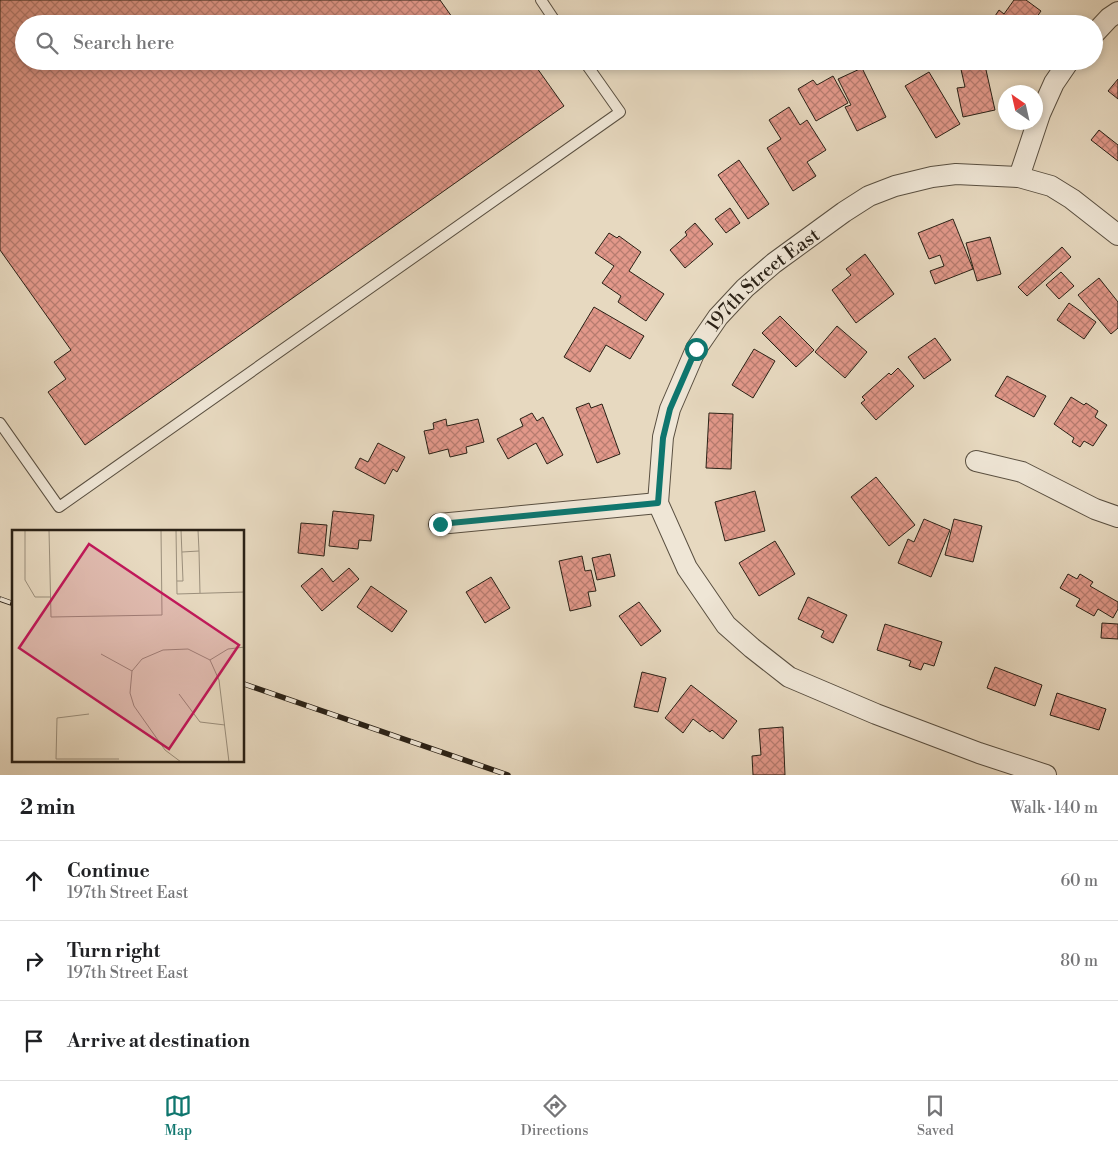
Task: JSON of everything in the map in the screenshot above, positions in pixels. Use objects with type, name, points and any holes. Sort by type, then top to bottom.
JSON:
[{"type":"street","points":[[1103,24],[1118,12]]},
{"type":"street","points":[[1019,177],[1044,106],[1054,83],[1063,70]]},
{"type":"street","name":"197th Street East","points":[[658,503],[663,438],[670,409],[696,349],[718,317],[745,288],[774,262],[869,196],[886,189],[932,177],[956,174],[1019,177],[1051,186],[1072,199],[1118,235]]},
{"type":"street","points":[[976,461],[1022,472],[1095,509],[1118,517]]},
{"type":"street","points":[[440,524],[658,503],[687,568],[702,593],[726,625],[789,677],[895,721],[979,753],[1046,775]]},
{"type":"lane","points":[[541,0],[552,15]]},
{"type":"lane","points":[[0,423],[59,507],[620,112],[590,70]]},
{"type":"building","points":[[0,0],[440,0],[451,15],[15,15],[15,70],[538,70],[564,106],[85,445],[48,392],[66,379],[54,362],[71,350],[0,250]]},
{"type":"building","points":[[1014,0],[1026,0],[1041,11],[1038,15],[996,15],[999,10],[1004,14]]},
{"type":"building","points":[[858,70],[863,70],[886,117],[857,131],[845,107],[851,105],[838,79]]},
{"type":"building","points":[[961,70],[986,70],[995,110],[963,117],[957,88],[965,87]]},
{"type":"building","points":[[929,72],[960,124],[936,138],[905,86]]},
{"type":"building","points":[[833,76],[848,103],[816,121],[798,89],[813,80],[817,85]]},
{"type":"building","points":[[1118,79],[1118,99],[1108,91]]},
{"type":"building","points":[[789,107],[800,125],[807,120],[826,150],[807,162],[816,176],[793,191],[767,148],[781,139],[769,120]]},
{"type":"building","points":[[1099,130],[1118,145],[1118,161],[1091,140]]},
{"type":"building","points":[[739,160],[769,204],[748,219],[718,175]]},
{"type":"building","points":[[730,208],[740,223],[726,233],[715,219]]},
{"type":"building","points":[[953,219],[973,269],[935,284],[930,271],[944,266],[940,255],[929,259],[918,233]]},
{"type":"building","points":[[695,223],[713,244],[685,268],[670,250],[687,235],[685,232]]},
{"type":"building","points":[[609,233],[617,238],[619,236],[641,252],[629,271],[664,294],[646,321],[618,302],[621,296],[602,283],[614,266],[595,253]]},
{"type":"building","points":[[990,237],[1001,274],[977,281],[966,243]]},
{"type":"building","points":[[1062,247],[1071,257],[1027,296],[1018,287]]},
{"type":"building","points":[[865,254],[894,294],[856,323],[832,290],[851,275],[846,269]]},
{"type":"building","points":[[1061,272],[1074,286],[1059,299],[1046,285]]},
{"type":"building","points":[[1099,278],[1118,302],[1118,328],[1111,334],[1078,295]]},
{"type":"building","points":[[1069,303],[1096,322],[1084,339],[1057,320]]},
{"type":"building","points":[[594,307],[644,336],[630,359],[606,345],[590,372],[564,357]]},
{"type":"building","points":[[780,316],[814,350],[796,367],[762,333]]},
{"type":"building","points":[[837,326],[867,352],[845,378],[815,352]]},
{"type":"building","points":[[935,338],[951,360],[924,379],[908,357]]},
{"type":"building","points":[[754,349],[775,361],[753,398],[732,385]]},
{"type":"building","points":[[898,368],[914,386],[876,420],[861,403],[865,400],[862,397],[889,373],[891,375]]},
{"type":"building","points":[[1007,376],[1046,396],[1034,417],[995,396]]},
{"type":"building","points":[[1071,397],[1084,405],[1086,403],[1098,411],[1095,417],[1107,425],[1093,446],[1084,441],[1080,447],[1072,442],[1074,438],[1054,424]]},
{"type":"building","points":[[589,403],[591,408],[602,404],[620,454],[597,463],[576,408]]},
{"type":"building","points":[[532,413],[537,421],[543,417],[563,455],[547,464],[536,443],[508,459],[497,439],[523,426],[520,419]]},
{"type":"building","points":[[709,413],[733,414],[731,469],[706,468]]},
{"type":"building","points":[[446,419],[447,426],[478,419],[484,442],[466,447],[467,453],[450,457],[448,449],[429,454],[424,431],[434,429],[433,423]]},
{"type":"building","points":[[378,443],[405,457],[397,472],[393,469],[385,484],[355,468],[360,458],[368,462]]},
{"type":"building","points":[[876,477],[915,525],[889,546],[851,497]]},
{"type":"building","points":[[755,491],[765,531],[725,541],[715,502]]},
{"type":"building","points":[[333,511],[374,515],[371,541],[359,540],[358,549],[329,546]]},
{"type":"building","points":[[924,519],[950,530],[931,577],[898,563],[908,539],[914,542]]},
{"type":"building","points":[[954,519],[982,526],[973,562],[945,555]]},
{"type":"building","points":[[301,523],[327,525],[324,556],[298,553]]},
{"type":"building","points":[[775,541],[795,574],[759,596],[739,563]]},
{"type":"building","points":[[610,554],[615,576],[597,580],[592,558]]},
{"type":"building","points":[[582,556],[585,571],[591,570],[596,591],[588,592],[591,606],[570,611],[559,561]]},
{"type":"building","points":[[322,568],[333,582],[349,568],[359,579],[322,611],[301,586]]},
{"type":"building","points":[[1068,574],[1077,579],[1080,574],[1093,582],[1090,586],[1118,602],[1118,609],[1113,618],[1098,609],[1094,616],[1076,606],[1080,599],[1060,588]]},
{"type":"building","points":[[491,577],[510,608],[485,623],[466,592]]},
{"type":"building","points":[[371,586],[407,611],[392,632],[357,607]]},
{"type":"building","points":[[808,597],[847,615],[833,643],[821,637],[824,631],[798,619]]},
{"type":"building","points":[[639,602],[661,631],[641,646],[619,616]]},
{"type":"building","points":[[1102,623],[1118,624],[1118,639],[1101,638]]},
{"type":"building","points":[[885,624],[942,642],[934,666],[924,663],[921,670],[909,666],[911,661],[877,650]]},
{"type":"building","points":[[995,667],[1042,685],[1035,706],[987,688]]},
{"type":"building","points":[[642,672],[666,678],[658,712],[634,707]]},
{"type":"building","points":[[691,685],[737,721],[723,739],[693,719],[683,733],[665,718]]},
{"type":"building","points":[[1057,693],[1106,709],[1099,730],[1050,715]]},
{"type":"building","points":[[783,727],[785,775],[753,775],[752,756],[761,755],[759,729]]},
{"type":"railway","points":[[0,599],[12,603]]},
{"type":"railway","points":[[245,684],[508,775]]},
{"type":"route","points":[[440,524],[658,503],[663,438],[670,409],[696,349]]}]
